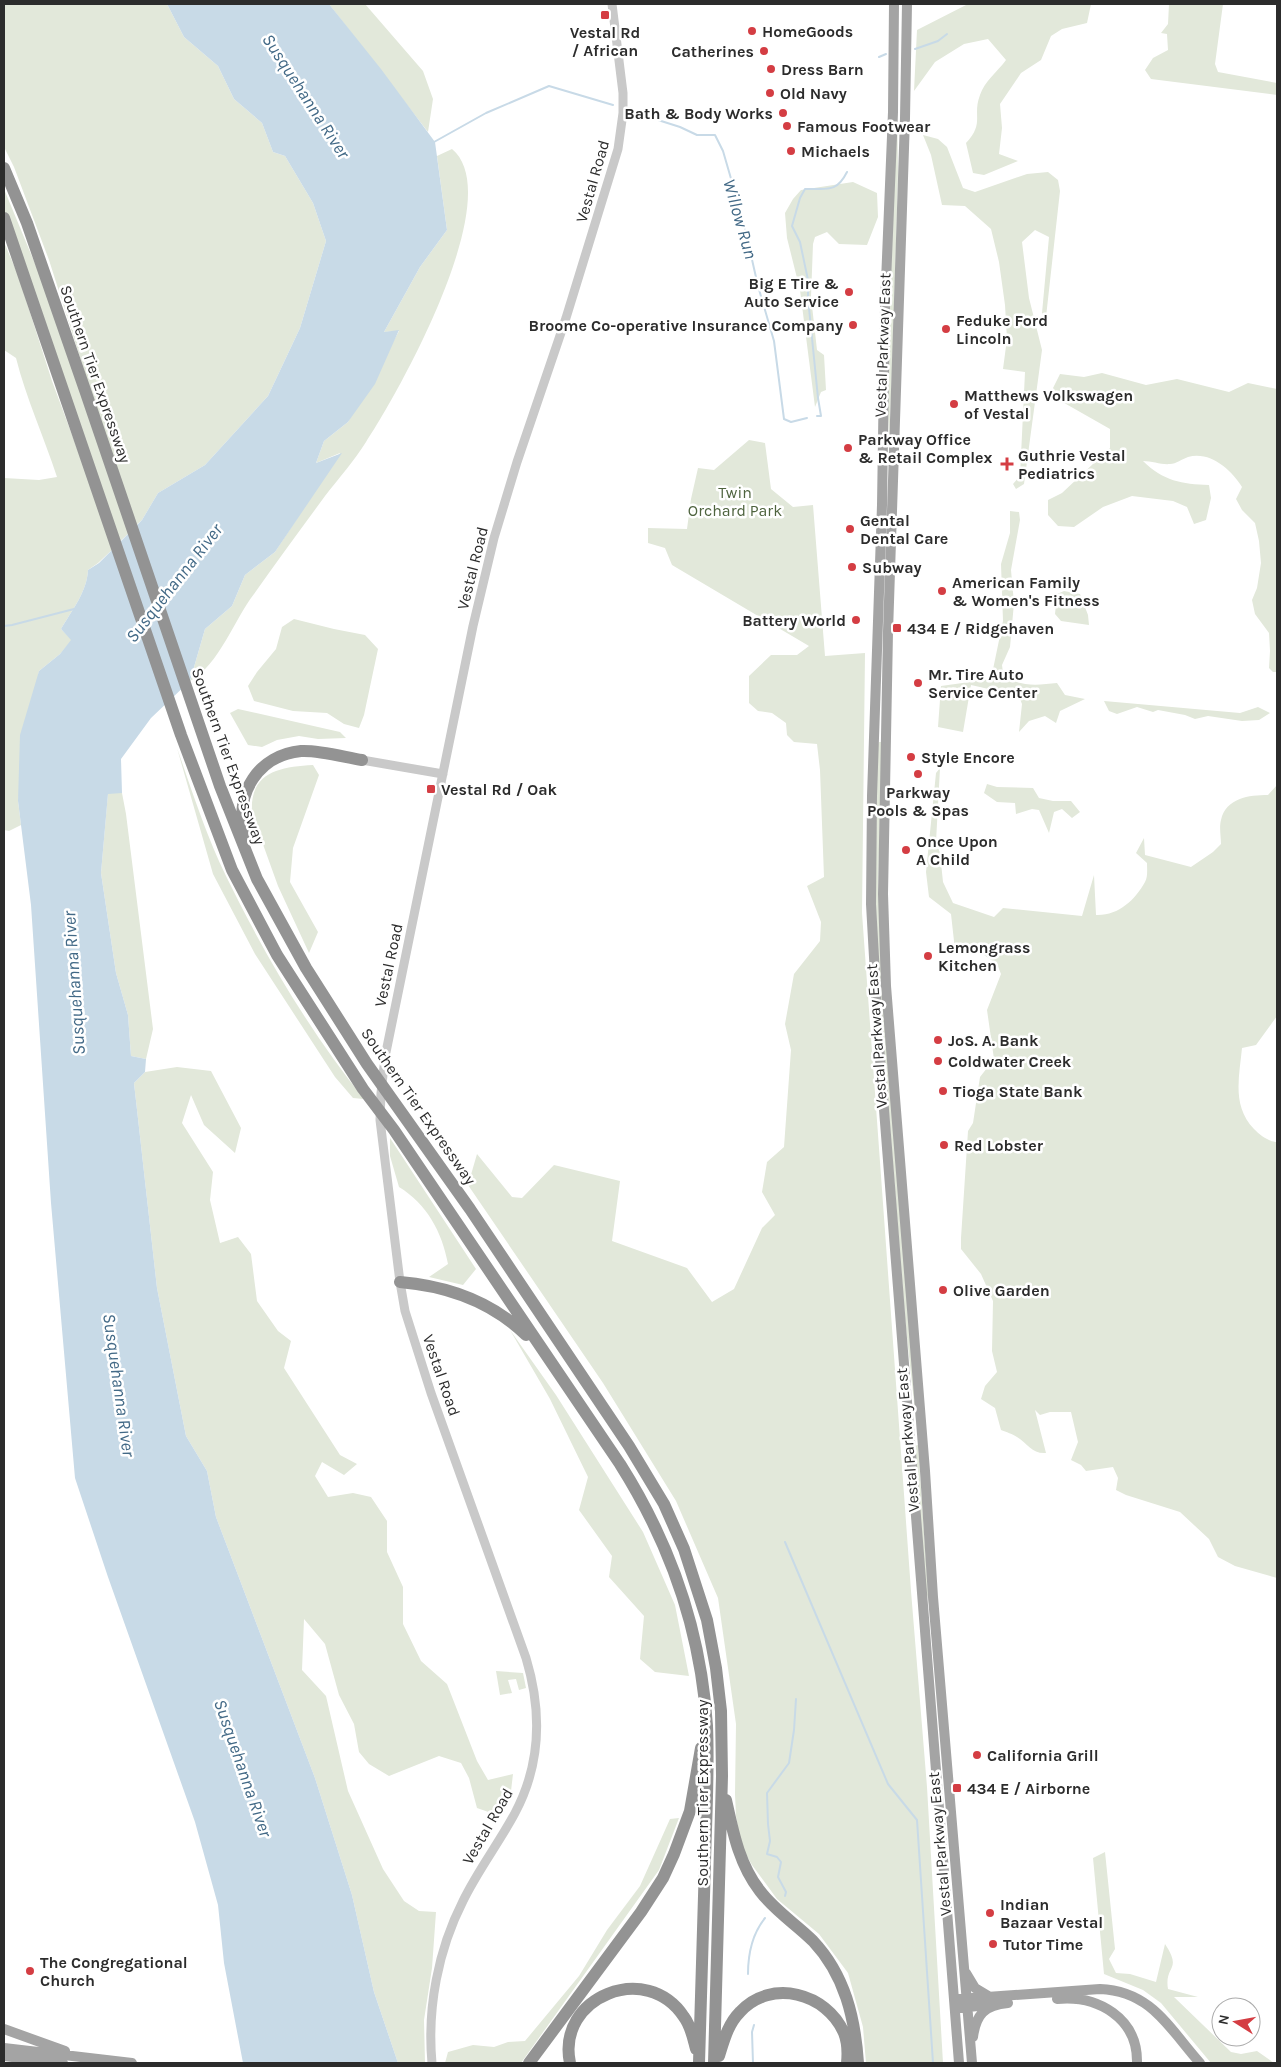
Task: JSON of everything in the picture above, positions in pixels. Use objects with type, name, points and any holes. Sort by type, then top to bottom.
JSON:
[{"type":"highway","name":"Southern Tier Expressway","points":[[4,168],[27,223],[220,786],[257,879],[306,968],[368,1064],[470,1208],[629,1446],[664,1504],[684,1548],[707,1620],[718,1682],[722,1745],[715,2063]]},
{"type":"highway","name":"Southern Tier Expressway","points":[[4,218],[181,735],[220,841],[250,906],[277,955],[363,1089],[394,1130],[620,1464],[657,1529],[670,1558],[687,1609],[699,1661],[707,1728],[698,2063]]},
{"type":"highway","points":[[257,879],[243,826],[242,813],[246,791],[257,772],[275,758],[287,753],[304,751],[362,760]]},
{"type":"highway","points":[[400,1282],[441,1289],[466,1296],[485,1305],[516,1326],[552,1364]]},
{"type":"highway","points":[[528,2063],[641,1912],[663,1878],[690,1811],[697,1778],[702,1738],[704,1694]]},
{"type":"highway","points":[[722,1776],[733,1834],[737,1849],[747,1871],[760,1891],[774,1907],[813,1942],[826,1958],[844,1989],[856,2032],[858,2063]]},
{"type":"highway","points":[[570,2063],[569,2043],[575,2024],[582,2012],[601,1996],[618,1990],[632,1988],[653,1992],[675,2006],[685,2017],[691,2030],[698,2063]]},
{"type":"highway","points":[[715,2063],[730,2023],[740,2010],[760,1998],[776,1993],[806,1996],[820,2003],[830,2012],[844,2034],[848,2051],[847,2063]]},
{"type":"main road","name":"Vestal Parkway East","points":[[894,4],[893,112],[885,306],[882,505],[872,796],[871,904],[879,1046],[959,2063]]},
{"type":"main road","name":"Vestal Parkway East","points":[[907,4],[888,632],[883,894],[887,995],[966,2003],[972,2058]]},
{"type":"main road","points":[[964,1970],[975,1988],[993,2000],[1079,1998],[1100,2004],[1115,2015],[1126,2028],[1135,2046],[1137,2063]]},
{"type":"main road","points":[[954,2004],[1100,1989],[1129,1993],[1152,2008],[1200,2063]]},
{"type":"main road","points":[[972,2058],[977,2019],[993,2000]]},
{"type":"main road","points":[[4,2029],[65,2051],[96,2059]]},
{"type":"main road","points":[[4,2048],[132,2063]]},
{"type":"main road","points":[[4,2056],[63,2063]]},
{"type":"street","name":"Vestal Road","points":[[432,2063],[432,2009],[446,1942],[465,1896],[507,1827],[523,1795],[535,1752],[537,1716],[535,1694],[526,1658],[420,1359],[405,1311],[382,1139],[380,1093],[385,1057],[443,774],[494,538],[517,462],[566,318],[618,149],[624,93],[612,4]]},
{"type":"street","points":[[362,760],[443,774]]},
{"type":"green space","points":[[4,4],[167,4],[184,37],[218,66],[234,99],[262,123],[273,152],[285,156],[313,203],[326,241],[300,328],[268,396],[205,465],[158,493],[142,520],[134,527],[49,260],[14,167],[4,147]]},
{"type":"green space","points":[[329,4],[365,4],[423,71],[433,99],[428,132]]},
{"type":"green space","points":[[968,4],[1091,4],[1087,23],[1062,29],[1051,36],[1041,60],[1021,73],[1000,104],[1002,128],[999,154],[1018,161],[984,175],[973,173],[966,143],[977,125],[978,102],[982,90],[1006,60],[988,39],[964,44],[935,62],[914,91],[917,30]]},
{"type":"green space","points":[[1169,4],[1223,4],[1215,64],[1218,72],[1277,83],[1277,95],[1151,79],[1145,70],[1153,58],[1168,50],[1167,34],[1161,33],[1168,24]]},
{"type":"green space","points":[[897,94],[898,173],[893,349],[887,492],[889,438],[887,385]]},
{"type":"green space","points":[[923,135],[938,139],[947,147],[963,188],[975,192],[1027,174],[1048,172],[1058,180],[1060,191],[1046,317],[1042,313],[1049,237],[1035,230],[1022,242],[1029,298],[1042,350],[1024,484],[1016,489],[1013,484],[1020,476],[1025,372],[1003,369],[1007,339],[1005,305],[999,262],[991,229],[965,206],[942,205],[931,155]]},
{"type":"green space","points":[[452,149],[466,173],[467,208],[458,250],[442,295],[422,341],[401,383],[361,449],[263,582],[218,653],[200,674],[190,681],[205,629],[232,606],[245,575],[275,552],[340,453],[316,463],[324,441],[348,422],[399,331],[384,332],[420,267],[447,230],[437,156]]},
{"type":"green space","points":[[853,182],[877,193],[878,217],[867,245],[839,244],[827,232],[815,237],[813,244],[811,297],[817,350],[824,355],[826,390],[821,392],[815,407],[800,290],[787,238],[785,213],[801,190]]},
{"type":"green space","points":[[4,189],[48,295],[129,533],[117,544],[4,213]]},
{"type":"green space","points":[[4,242],[18,275],[52,381],[114,548],[88,570],[82,593],[61,629],[72,640],[60,654],[39,671],[18,801],[21,825],[9,831],[4,830],[4,478],[39,480],[57,477],[16,358],[4,350]]},
{"type":"green space","points":[[1102,373],[1146,385],[1177,379],[1229,392],[1248,383],[1277,389],[1277,672],[1273,672],[1269,668],[1269,633],[1255,614],[1252,600],[1257,588],[1261,563],[1255,523],[1242,510],[1236,499],[1242,487],[1220,463],[1212,459],[1196,456],[1170,464],[1143,461],[1150,468],[1173,480],[1190,484],[1209,485],[1211,498],[1206,520],[1194,524],[1187,507],[1173,501],[1132,496],[1103,507],[1074,527],[1058,526],[1048,515],[1048,500],[1062,493],[1110,448],[1110,429],[1059,400],[1053,388],[1060,374],[1084,377]]},
{"type":"green space","name":"Twin Orchard Park","points":[[749,440],[765,443],[771,489],[793,507],[813,505],[825,656],[865,653],[862,913],[927,1787],[943,2063],[866,2063],[863,2027],[848,1973],[819,1934],[777,1899],[752,1865],[741,1846],[736,1816],[735,1794],[736,1724],[718,1598],[676,1501],[603,1383],[468,1185],[477,1154],[512,1197],[522,1198],[554,1165],[620,1181],[612,1241],[687,1268],[712,1302],[734,1289],[762,1228],[775,1215],[762,1192],[767,1162],[784,1147],[791,1050],[785,1024],[794,974],[820,941],[821,922],[807,886],[824,877],[820,770],[817,744],[794,742],[787,735],[786,723],[772,713],[758,711],[749,703],[749,676],[771,655],[797,655],[809,646],[672,565],[665,548],[648,543],[648,528],[687,529],[698,468],[714,470]]},
{"type":"green space","points":[[1010,511],[1019,512],[1020,520],[1011,570],[1014,603],[1010,647],[1002,665],[1003,673],[1009,678],[1022,683],[1036,685],[1057,683],[1065,695],[1085,699],[1060,711],[1056,723],[1045,716],[1029,721],[1019,732],[1022,704],[1018,694],[1003,698],[993,690],[971,685],[963,732],[938,727],[941,686],[991,679],[1003,621],[1001,564],[1010,533]]},
{"type":"green space","points":[[1064,591],[1080,594],[1088,615],[1089,625],[1061,621],[1055,614],[1057,594]]},
{"type":"green space","points":[[294,619],[365,635],[378,649],[364,715],[359,728],[344,724],[327,713],[293,711],[254,701],[248,686],[276,649],[282,627]]},
{"type":"green space","points":[[1104,701],[1240,713],[1258,707],[1270,713],[1259,720],[1242,721],[1208,716],[1195,719],[1185,715],[1158,710],[1153,712],[1137,707],[1117,714],[1109,711]]},
{"type":"green space","points":[[238,709],[340,732],[346,738],[318,739],[299,736],[277,740],[262,747],[248,745],[230,713]]},
{"type":"green space","points":[[879,742],[882,742],[878,886],[917,1430],[905,1319],[878,975],[875,880],[877,748]]},
{"type":"green space","points":[[177,748],[212,845],[256,934],[307,1020],[364,1099],[353,1098],[335,1077],[255,954],[213,874]]},
{"type":"green space","points":[[313,765],[319,775],[293,848],[290,882],[318,932],[309,953],[278,886],[252,814],[252,800],[255,789],[269,774],[278,770]]},
{"type":"green space","points":[[940,768],[936,842],[940,853],[943,882],[953,903],[994,917],[1003,908],[1082,916],[1094,875],[1096,915],[1104,915],[1119,910],[1131,901],[1146,880],[1147,863],[1136,853],[1144,838],[1145,855],[1191,867],[1221,844],[1220,823],[1224,813],[1233,802],[1246,797],[1268,795],[1277,785],[1277,1016],[1256,1045],[1242,1048],[1239,1091],[1242,1111],[1247,1120],[1262,1136],[1277,1142],[1277,1578],[1235,1566],[1218,1557],[1209,1539],[1180,1512],[1116,1490],[1118,1478],[1113,1467],[1086,1471],[1081,1465],[1071,1460],[1078,1442],[1071,1412],[1050,1412],[1040,1415],[1035,1410],[1046,1453],[1041,1453],[1015,1436],[1001,1430],[995,1408],[981,1399],[985,1386],[997,1372],[992,1351],[993,1301],[981,1274],[961,1249],[961,1238],[968,1131],[973,1123],[980,1077],[994,1059],[987,1010],[1001,974],[997,964],[984,955],[955,950],[951,914],[929,897],[926,872],[936,773]]},
{"type":"green space","points":[[987,784],[997,787],[1033,788],[1039,798],[1053,801],[1071,801],[1080,812],[1072,818],[1062,809],[1054,812],[1049,833],[1039,810],[1032,809],[1016,814],[1015,803],[997,802],[984,793]]},
{"type":"green space","points":[[108,793],[122,793],[126,814],[153,1029],[146,1059],[131,1056],[128,1015],[116,973],[101,873]]},
{"type":"green space","points":[[177,1067],[211,1071],[241,1128],[235,1153],[204,1125],[191,1095],[182,1123],[213,1172],[210,1200],[220,1243],[238,1237],[251,1254],[257,1301],[278,1331],[291,1341],[284,1368],[340,1455],[357,1464],[344,1475],[322,1462],[315,1476],[328,1497],[353,1493],[371,1497],[387,1521],[387,1552],[403,1587],[403,1624],[421,1661],[447,1684],[477,1761],[488,1780],[513,1774],[511,1791],[497,1815],[477,1808],[469,1778],[461,1763],[439,1756],[389,1776],[369,1764],[359,1752],[354,1724],[339,1695],[325,1644],[304,1619],[302,1670],[326,1696],[348,1791],[383,1869],[404,1901],[419,1911],[436,1912],[432,1968],[424,2020],[425,2063],[398,2063],[374,1992],[352,1895],[315,1778],[216,1517],[207,1471],[186,1436],[157,1288],[134,1083],[145,1072]]},
{"type":"green space","points":[[390,1138],[476,1269],[463,1285],[429,1277],[448,1264],[442,1241],[425,1210],[399,1187],[390,1156]]},
{"type":"green space","points":[[510,1330],[556,1395],[643,1532],[675,1605],[689,1676],[655,1672],[640,1659],[644,1616],[609,1577],[612,1556],[579,1510],[588,1477],[550,1399]]},
{"type":"green space","points":[[918,1445],[929,1604],[925,1585],[914,1446]]},
{"type":"green space","points":[[496,1671],[523,1673],[526,1688],[519,1690],[516,1679],[508,1680],[512,1693],[500,1695]]},
{"type":"green space","points":[[679,1818],[659,1870],[521,2063],[445,2063],[448,2052],[473,2045],[494,2047],[508,2042],[525,2041],[579,1976],[607,1930],[640,1886],[670,1819]]},
{"type":"green space","points":[[1105,1852],[1115,1949],[1109,1959],[1116,1973],[1130,1974],[1156,1982],[1165,1944],[1173,1959],[1167,1981],[1168,1989],[1198,1997],[1174,1997],[1211,2033],[1211,2047],[1226,2047],[1231,2052],[1241,2054],[1257,2051],[1274,2063],[1211,2063],[1161,2003],[1143,1990],[1104,1974],[1093,1858]]},
{"type":"water","name":"Susquehanna River","points":[[167,4],[329,4],[381,69],[435,142],[447,230],[420,267],[384,332],[399,330],[375,384],[348,422],[324,441],[316,463],[342,453],[275,552],[245,575],[232,606],[205,629],[190,681],[151,718],[121,759],[122,793],[108,794],[101,873],[116,973],[128,1015],[131,1056],[146,1059],[145,1072],[134,1083],[157,1288],[186,1436],[207,1471],[216,1517],[315,1778],[352,1895],[374,1992],[398,2063],[243,2063],[224,1963],[218,1905],[195,1822],[75,1478],[51,1203],[31,905],[18,801],[20,735],[39,671],[60,654],[71,640],[61,629],[82,593],[88,570],[99,563],[142,520],[158,493],[205,465],[268,396],[300,328],[326,241],[313,203],[285,156],[273,152],[262,123],[234,99],[218,66],[184,37]]},
{"type":"waterway","name":"Willow Run","points":[[915,49],[938,41],[947,34]]},
{"type":"waterway","name":"Willow Run","points":[[879,57],[886,54]]},
{"type":"waterway","name":"Willow Run","points":[[434,142],[486,113],[549,86],[613,105]]},
{"type":"waterway","name":"Willow Run","points":[[636,113],[680,127],[697,135],[715,135],[723,151],[743,220],[758,286],[774,341],[784,419],[791,422],[807,418]]},
{"type":"waterway","name":"Willow Run","points":[[817,416],[821,416],[808,298],[808,280],[800,242],[792,226],[800,198],[805,189],[834,187],[839,184],[847,172]]},
{"type":"waterway","points":[[4,626],[74,609]]},
{"type":"waterway","points":[[785,1542],[888,1784],[917,1820],[933,2063]]},
{"type":"waterway","points":[[785,1896],[786,1892],[778,1877],[781,1862],[777,1857],[767,1854],[770,1841],[767,1793],[789,1763],[796,1699]]},
{"type":"waterway","points":[[748,1974],[752,1945],[757,1931],[765,1918]]},
{"type":"waterway","points":[[753,2063],[752,2032],[754,2025]]},
{"type":"place","name":"Vestal Rd / African","points":[[605,15]]},
{"type":"place","name":"HomeGoods","points":[[752,31]]},
{"type":"place","name":"Catherines","points":[[764,51]]},
{"type":"place","name":"Dress Barn","points":[[771,69]]},
{"type":"place","name":"Old Navy","points":[[770,93]]},
{"type":"place","name":"Bath & Body Works","points":[[783,113]]},
{"type":"place","name":"Famous Footwear","points":[[787,126]]},
{"type":"place","name":"Michaels","points":[[791,151]]},
{"type":"place","name":"Big E Tire & Auto Service","points":[[849,292]]},
{"type":"place","name":"Broome Co-operative Insurance Company","points":[[853,325]]},
{"type":"place","name":"Feduke Ford Lincoln","points":[[946,329]]},
{"type":"place","name":"Matthews Volkswagen of Vestal","points":[[954,404]]},
{"type":"place","name":"Parkway Office & Retail Complex","points":[[848,448]]},
{"type":"place","name":"Guthrie Vestal Pediatrics","points":[[1007,464]]},
{"type":"place","name":"Gental Dental Care","points":[[850,529]]},
{"type":"place","name":"Subway","points":[[852,567]]},
{"type":"place","name":"American Family & Women's Fitness","points":[[942,591]]},
{"type":"place","name":"Battery World","points":[[856,620]]},
{"type":"place","name":"434 E / Ridgehaven","points":[[897,628]]},
{"type":"place","name":"Mr. Tire Auto Service Center","points":[[918,683]]},
{"type":"place","name":"Style Encore","points":[[911,757]]},
{"type":"place","name":"Parkway Pools & Spas","points":[[918,774]]},
{"type":"place","name":"Vestal Rd / Oak","points":[[431,789]]},
{"type":"place","name":"Once Upon A Child","points":[[906,850]]},
{"type":"place","name":"Lemongrass Kitchen","points":[[928,956]]},
{"type":"place","name":"JoS. A. Bank","points":[[938,1040]]},
{"type":"place","name":"Coldwater Creek","points":[[938,1061]]},
{"type":"place","name":"Tioga State Bank","points":[[943,1091]]},
{"type":"place","name":"Red Lobster","points":[[944,1145]]},
{"type":"place","name":"Olive Garden","points":[[943,1290]]},
{"type":"place","name":"California Grill","points":[[977,1755]]},
{"type":"place","name":"434 E / Airborne","points":[[957,1788]]},
{"type":"place","name":"Indian Bazaar Vestal","points":[[990,1913]]},
{"type":"place","name":"Tutor Time","points":[[993,1944]]},
{"type":"place","name":"The Congregational Church","points":[[30,1971]]}]
